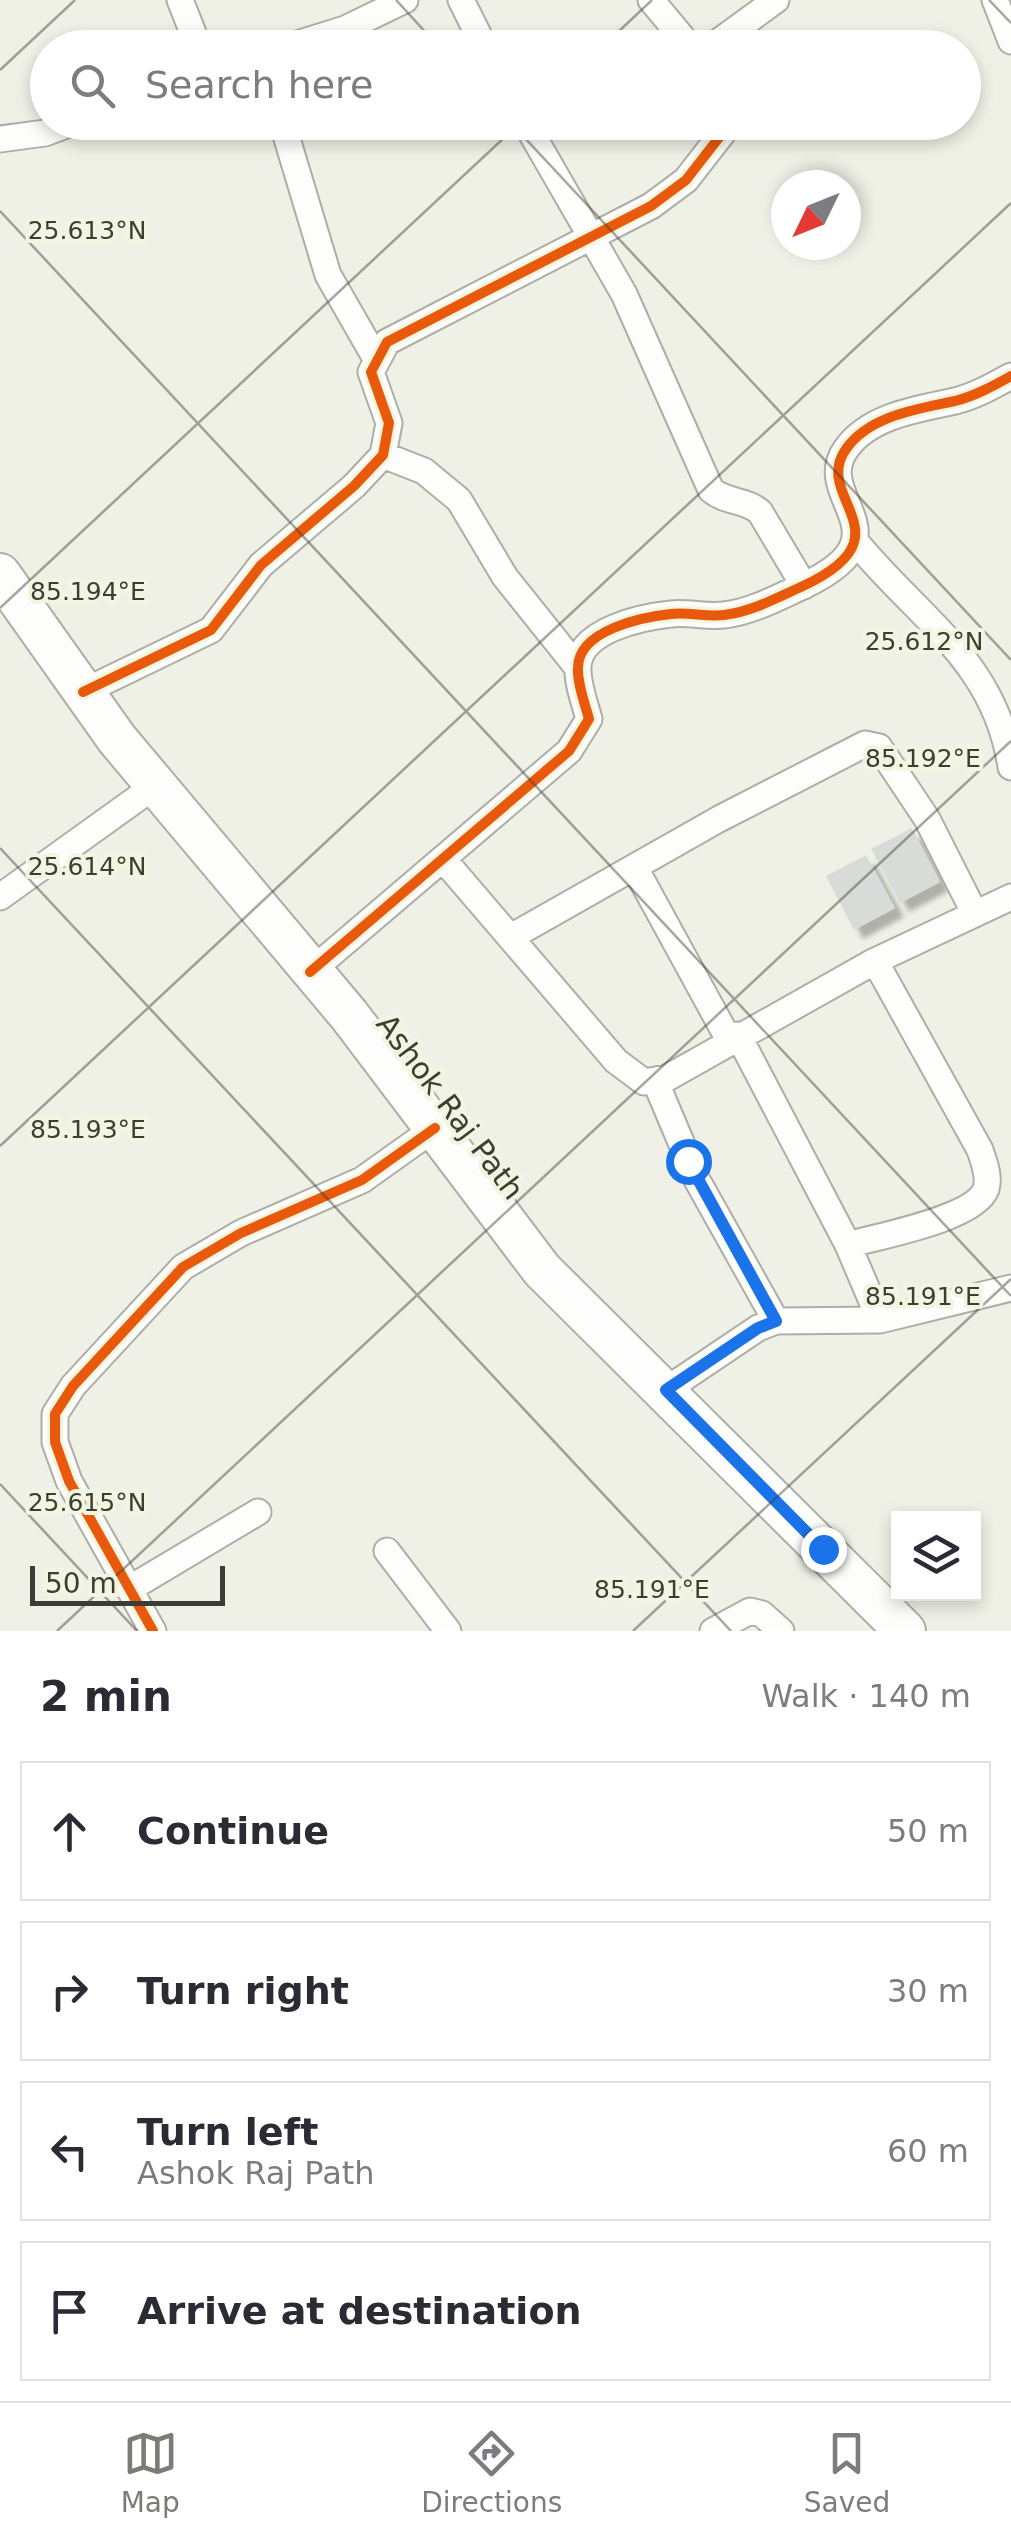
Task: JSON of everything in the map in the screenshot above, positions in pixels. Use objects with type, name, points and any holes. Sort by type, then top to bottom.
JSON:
[{"type":"main road","name":"Ashok Raj Path","points":[[0,574],[156,785],[349,1015],[542,1270],[905,1631]]},
{"type":"street","points":[[180,0],[192,30]]},
{"type":"street","points":[[460,0],[476,30]]},
{"type":"street","points":[[652,0],[676,30]]},
{"type":"street","points":[[735,30],[776,0]]},
{"type":"street","points":[[995,0],[1011,41]]},
{"type":"street","points":[[342,30],[400,1]]},
{"type":"street","points":[[0,139],[30,135]]},
{"type":"street","points":[[287,140],[328,274],[375,357]]},
{"type":"street","points":[[535,140],[624,294],[711,490],[724,500],[750,503],[760,512],[804,586]]},
{"type":"street","points":[[84,692],[211,630],[261,565],[354,486],[383,454],[390,423],[371,372],[375,357],[386,342],[590,240],[686,180],[717,140]]},
{"type":"street","points":[[1011,376],[978,393],[904,412],[847,446],[839,470],[856,542],[907,601],[950,640],[983,681],[1007,739],[1011,767]]},
{"type":"street","points":[[383,454],[424,472],[459,500],[506,577],[564,655],[578,666]]},
{"type":"street","points":[[310,972],[569,751],[588,719],[578,666],[583,650],[611,630],[675,613],[726,615],[804,586],[833,571],[850,555],[856,542]]},
{"type":"street","points":[[511,938],[865,744],[879,747],[912,793],[974,912]]},
{"type":"street","points":[[0,897],[156,785]]},
{"type":"street","points":[[443,860],[616,1061],[644,1082],[656,1083],[875,960],[1011,897]]},
{"type":"street","points":[[635,868],[848,1244],[880,1320]]},
{"type":"street","points":[[848,1244],[950,1216],[981,1198],[988,1185],[980,1150],[875,960]]},
{"type":"street","points":[[656,1083],[697,1180],[776,1321]]},
{"type":"street","points":[[153,1631],[69,1481],[55,1442],[55,1414],[74,1386],[183,1267],[241,1233],[362,1180],[435,1128]]},
{"type":"street","points":[[666,1390],[758,1328],[776,1321],[880,1320],[1011,1288]]},
{"type":"street","points":[[130,1590],[258,1512]]},
{"type":"street","points":[[387,1551],[448,1631]]},
{"type":"street","points":[[713,1631],[750,1611],[762,1614],[781,1631]]},
{"type":"building","points":[[912,828],[940,882],[900,903],[871,849]]},
{"type":"building","points":[[866,855],[895,908],[854,930],[826,876]]},
{"type":"cycle path","points":[[83,692],[211,630],[261,565],[354,486],[383,455],[389,423],[371,372],[387,342],[651,206],[686,180],[717,140]]},
{"type":"cycle path","points":[[310,972],[569,751],[589,719],[578,667],[589,644],[614,628],[644,618],[744,611],[803,586],[835,567],[851,550],[855,533],[840,484],[839,467],[846,449],[856,438],[882,421],[970,396],[1011,376]]},
{"type":"cycle path","points":[[153,1631],[69,1481],[55,1442],[55,1414],[73,1386],[183,1267],[241,1233],[362,1180],[435,1128]]},
{"type":"route","points":[[688,1161],[776,1321],[758,1328],[666,1390],[823,1549]]}]
